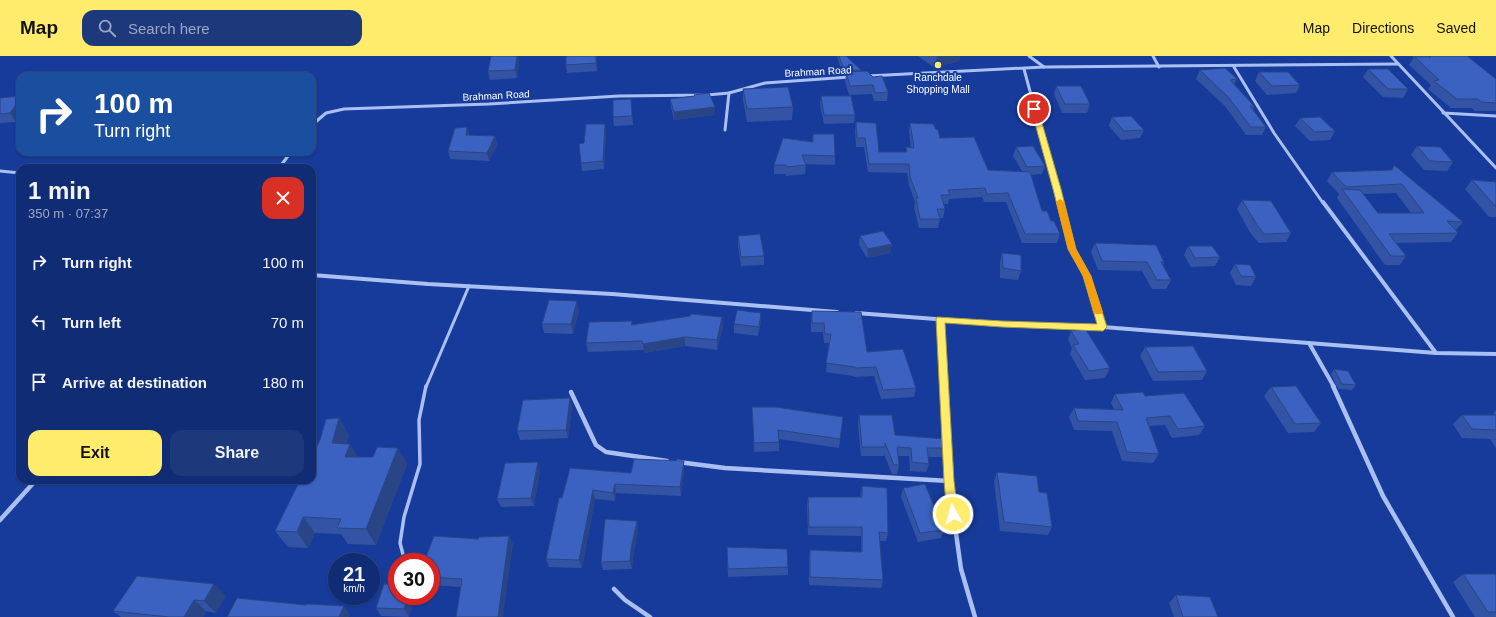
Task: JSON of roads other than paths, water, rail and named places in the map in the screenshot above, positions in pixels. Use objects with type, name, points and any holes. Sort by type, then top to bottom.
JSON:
[{"type":"street","points":[[1029,56],[1044,67]]},
{"type":"street","points":[[1153,56],[1159,67]]},
{"type":"street","points":[[1390,56],[1496,168]]},
{"type":"street","name":"Brahman Road","points":[[859,77],[1044,67],[1234,67],[1398,64]]},
{"type":"street","points":[[1234,67],[1274,133],[1304,177],[1436,353]]},
{"type":"street","points":[[1024,69],[1072,249],[1087,276],[1103,327]]},
{"type":"street","name":"Brahman Road","points":[[316,120],[321,114],[329,111],[489,104],[619,96],[729,93],[781,81],[851,77]]},
{"type":"street","points":[[725,130],[729,93]]},
{"type":"street","points":[[1443,113],[1496,116]]},
{"type":"street","points":[[0,171],[16,172]]},
{"type":"street","points":[[316,275],[428,284],[612,294],[841,312]]},
{"type":"street","points":[[848,313],[1002,324],[1103,327],[1436,353],[1496,354]]},
{"type":"street","points":[[940,319],[949,481],[962,569],[975,617]]},
{"type":"street","points":[[1309,343],[1333,385],[1383,496],[1452,617]]},
{"type":"street","points":[[571,392],[596,445],[606,452],[725,468],[949,481]]},
{"type":"street","points":[[0,520],[32,484]]},
{"type":"street","points":[[614,589],[625,600],[650,617]]},
{"type":"lane","points":[[402,553],[400,543],[404,517],[420,464],[419,420],[424,391],[469,286]]},
{"type":"place","name":"Ranchdale Shopping Mall","points":[[938,65]]}]
